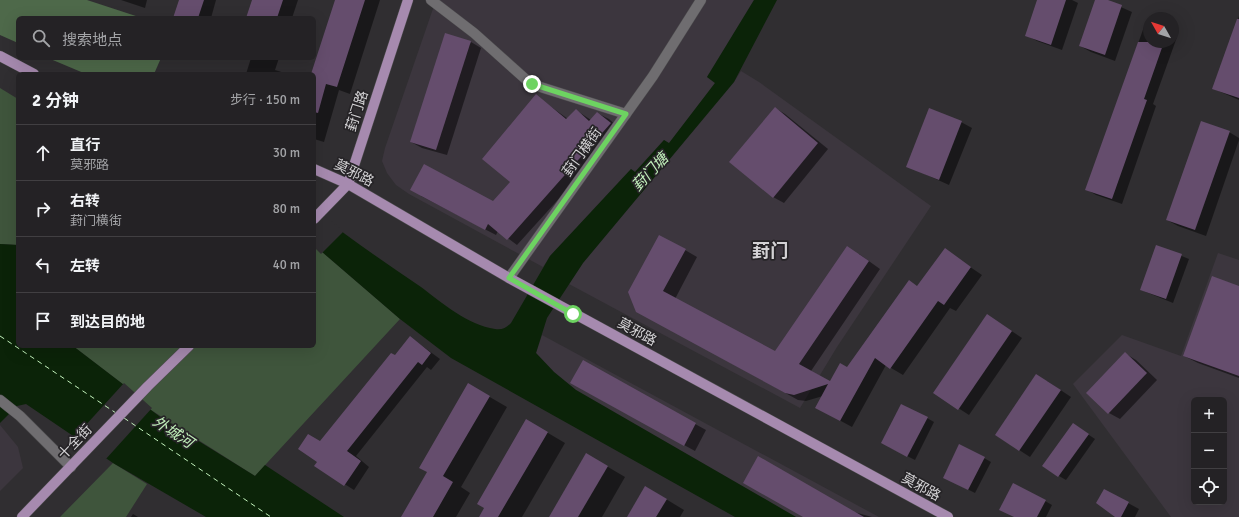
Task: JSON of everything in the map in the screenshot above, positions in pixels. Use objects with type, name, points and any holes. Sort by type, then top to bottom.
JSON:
[{"type":"main road","name":"葑门路","points":[[316,217],[348,184],[408,0]]},
{"type":"main road","points":[[0,56],[30,72]]},
{"type":"main road","name":"莫邪路","points":[[316,170],[348,184],[573,314],[948,517]]},
{"type":"main road","name":"十全街","points":[[22,517],[148,386],[187,348]]},
{"type":"street","points":[[431,0],[474,33],[532,84],[626,114]]},
{"type":"street","name":"葑门横街","points":[[509,278],[626,114],[701,0]]},
{"type":"street","points":[[0,400],[16,413],[71,467]]},
{"type":"shaded area","points":[[0,0],[87,0],[136,16],[16,16],[16,42],[0,35]]},
{"type":"shaded area","points":[[436,0],[754,0],[707,77],[715,83],[669,144],[664,140],[635,172],[631,169],[550,256],[543,267],[409,194],[396,185],[387,173],[382,161],[385,148]]},
{"type":"shaded area","points":[[53,60],[160,60],[155,72],[81,72]]},
{"type":"shaded area","points":[[741,71],[759,82],[931,206],[837,347],[800,408],[569,284],[583,263],[734,82]]},
{"type":"shaded area","points":[[0,88],[16,98],[16,245],[0,244]]},
{"type":"shaded area","points":[[316,247],[400,319],[255,476],[151,410],[124,385],[76,348],[316,348]]},
{"type":"shaded area","points":[[1218,253],[1239,260],[1239,517],[1171,517],[1073,384],[1122,335],[1181,356]]},
{"type":"shaded area","points":[[542,335],[879,517],[796,517],[576,390],[554,372],[536,353]]},
{"type":"shaded area","points":[[0,425],[18,447],[23,468],[0,491]]},
{"type":"shaded area","points":[[113,463],[147,484],[126,517],[60,517]]},
{"type":"water","name":"葑门塘","points":[[754,0],[777,0],[734,82],[583,263],[547,318],[536,353],[554,372],[576,390],[796,517],[735,517],[451,358],[400,319],[316,247],[316,212],[353,240],[465,318],[485,327],[502,329],[511,323],[550,256],[631,169],[635,172],[664,140],[669,143],[715,83],[707,77]]},
{"type":"water","name":"外城河","points":[[0,244],[16,245],[16,348],[76,348],[124,385],[163,419],[255,476],[265,465],[344,517],[206,517],[113,463],[26,404],[17,406],[0,423]]},
{"type":"pier","points":[[316,210],[344,231],[321,254],[316,249]]},
{"type":"pier","points":[[124,383],[152,408],[105,460],[74,438]]},
{"type":"building","points":[[179,0],[204,0],[199,16],[174,16]]},
{"type":"building","points":[[252,0],[283,0],[278,16],[247,16]]},
{"type":"building","points":[[335,0],[365,0],[337,87],[326,84],[318,113],[316,112],[316,72],[312,72]]},
{"type":"building","points":[[1037,0],[1066,0],[1051,45],[1025,36]]},
{"type":"building","points":[[1095,0],[1108,0],[1122,5],[1105,55],[1079,46]]},
{"type":"building","points":[[1237,19],[1239,19],[1239,98],[1212,89]]},
{"type":"building","points":[[445,33],[471,41],[436,150],[410,142]]},
{"type":"building","points":[[1138,42],[1143,42],[1143,48],[1162,48],[1144,99],[1147,100],[1112,199],[1085,190]]},
{"type":"building","points":[[536,94],[566,119],[576,109],[589,121],[597,112],[611,123],[507,240],[488,224],[485,230],[410,190],[424,164],[493,201],[510,182],[482,159]]},
{"type":"building","points":[[775,107],[818,143],[773,198],[729,162]]},
{"type":"building","points":[[929,108],[962,121],[939,180],[906,167]]},
{"type":"building","points":[[1201,121],[1230,131],[1195,230],[1166,220]]},
{"type":"building","points":[[659,235],[686,249],[663,291],[775,351],[847,246],[869,261],[799,364],[830,381],[840,363],[847,367],[909,280],[917,286],[945,248],[971,267],[944,305],[938,301],[890,369],[875,358],[840,421],[815,408],[828,384],[794,395],[785,393],[636,312],[628,292]]},
{"type":"building","points":[[1156,245],[1182,254],[1166,299],[1140,290]]},
{"type":"building","points":[[1212,276],[1239,286],[1239,376],[1183,356]]},
{"type":"building","points":[[987,314],[1012,331],[958,410],[933,393]]},
{"type":"building","points":[[410,336],[431,353],[422,365],[418,362],[347,451],[361,461],[344,486],[314,466],[317,462],[298,449],[308,434],[320,441],[391,353],[395,355]]},
{"type":"building","points":[[1125,352],[1147,373],[1108,414],[1086,393]]},
{"type":"building","points":[[583,360],[696,423],[684,446],[570,383]]},
{"type":"building","points":[[1036,374],[1061,390],[1019,451],[995,435]]},
{"type":"building","points":[[468,383],[490,396],[443,476],[453,482],[433,517],[401,517],[427,472],[419,468]]},
{"type":"building","points":[[901,404],[928,417],[907,457],[881,443]]},
{"type":"building","points":[[526,419],[548,432],[498,517],[479,517],[484,508],[477,504]]},
{"type":"building","points":[[1073,423],[1089,434],[1058,477],[1042,466]]},
{"type":"building","points":[[959,444],[985,457],[968,490],[943,478]]},
{"type":"building","points":[[586,453],[608,466],[578,517],[549,517]]},
{"type":"building","points":[[758,456],[864,517],[803,517],[743,483]]},
{"type":"building","points":[[1013,483],[1046,500],[1037,517],[1014,517],[999,510]]},
{"type":"building","points":[[645,486],[667,499],[656,517],[627,517]]},
{"type":"building","points":[[1104,489],[1129,502],[1121,517],[1115,517],[1096,503]]},
{"type":"ferry route","points":[[0,336],[16,347]]},
{"type":"ferry route","points":[[18,348],[116,413]]},
{"type":"ferry route","points":[[124,418],[271,517]]},
{"type":"district","name":"葑门","points":[[770,251]]},
{"type":"route","points":[[532,84],[626,114],[509,278],[573,314]]}]
